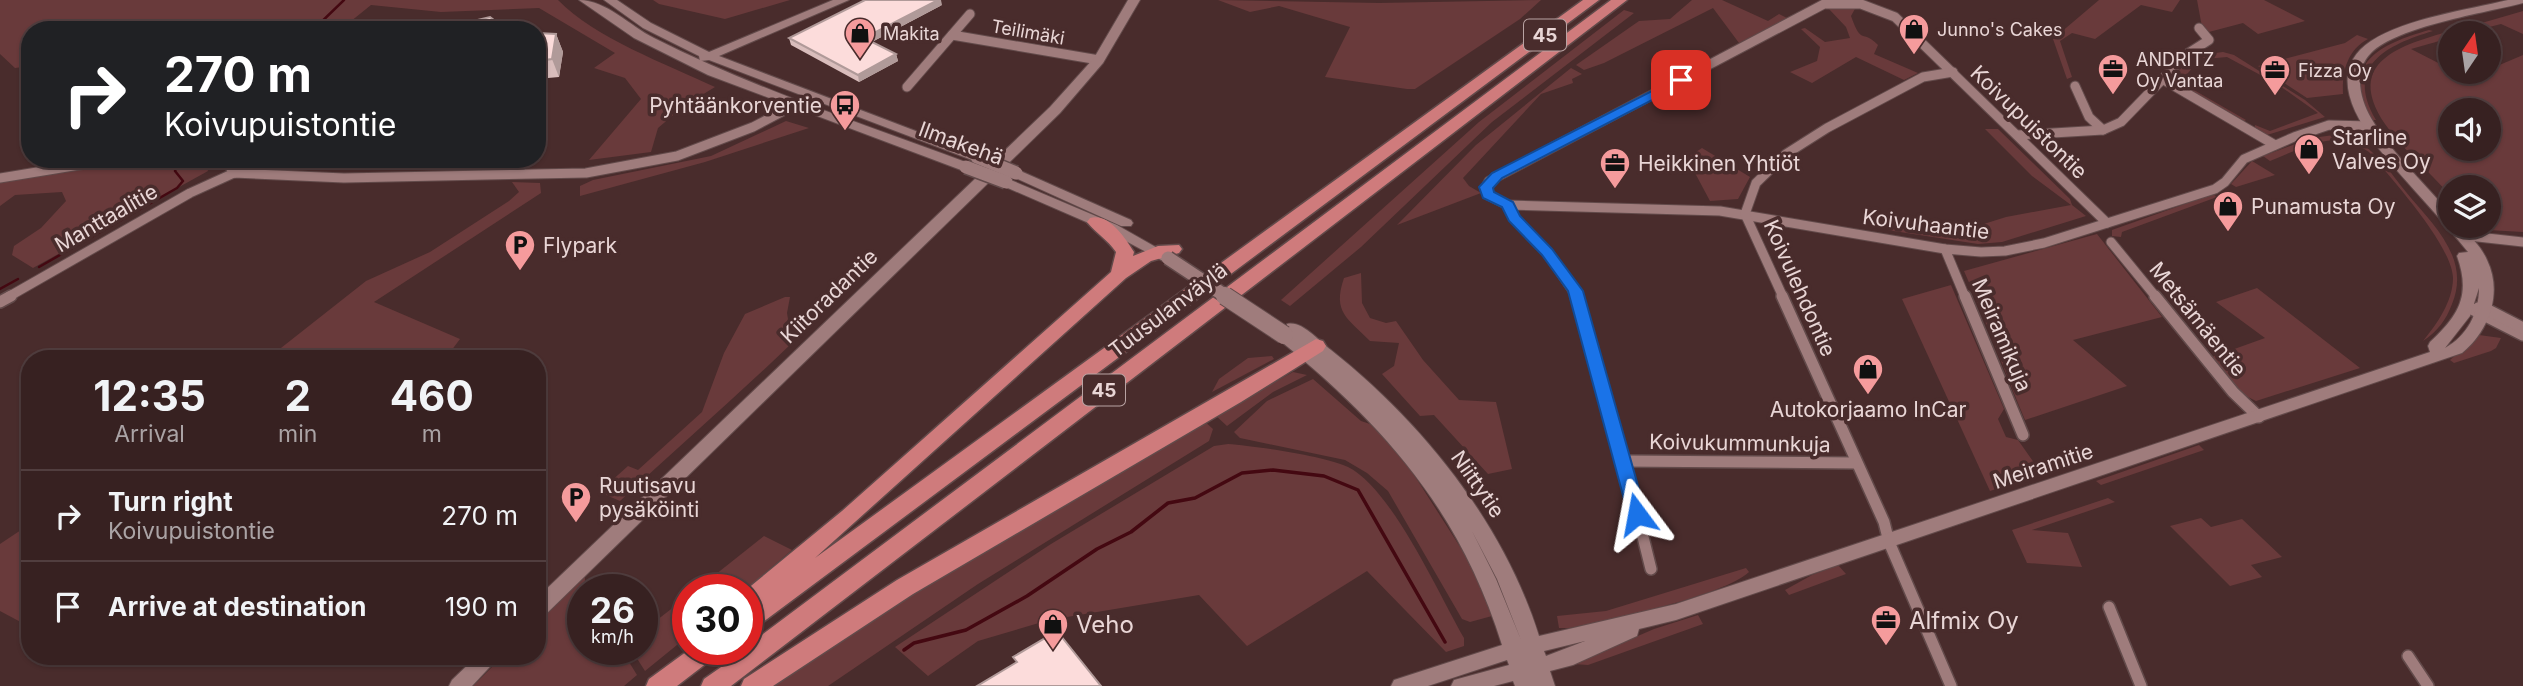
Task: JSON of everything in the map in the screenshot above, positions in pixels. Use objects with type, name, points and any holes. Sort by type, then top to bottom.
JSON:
[{"type":"highway","name":"Tuusulanväylä","points":[[763,609],[1592,0]]},
{"type":"highway","name":"Tuusulanväylä","points":[[713,686],[1620,0]]},
{"type":"highway","points":[[1585,27],[1631,0]]},
{"type":"highway","points":[[1096,222],[1114,236],[1125,252],[1120,274]]},
{"type":"highway","points":[[763,589],[850,517],[1120,274],[1139,259],[1169,252]]},
{"type":"highway","points":[[753,686],[905,587],[1312,350]]},
{"type":"highway","points":[[646,686],[672,665]]},
{"type":"highway","points":[[658,686],[686,665]]},
{"type":"main road","name":"Ilmakehä","points":[[585,0],[638,35],[810,97],[1011,178],[1096,208],[1169,252],[1288,331],[1312,350]]},
{"type":"main road","name":"Ilmakehä","points":[[610,0],[701,57],[796,105],[971,162]]},
{"type":"main road","points":[[701,57],[828,0]]},
{"type":"main road","points":[[701,57],[843,0]]},
{"type":"main road","name":"Kiitoradantie","points":[[546,601],[1046,119],[1099,60],[1134,0]]},
{"type":"main road","name":"Meiramitie","points":[[2438,209],[2372,130],[2359,108],[2353,72],[2367,49],[2391,36],[2522,0]]},
{"type":"main road","name":"Ilmakehä","points":[[1011,178],[1096,222],[1169,252]]},
{"type":"main road","name":"Meiramitie","points":[[1401,686],[1524,648],[1661,616],[1889,542],[2439,355],[2449,354],[2464,343],[2478,311],[2472,271],[2458,238]]},
{"type":"main road","name":"Niittytie","points":[[1312,350],[1378,418],[1442,494],[1483,566],[1506,620],[1524,648],[1529,674],[1545,686]]},
{"type":"main road","name":"Meiramitie","points":[[1461,686],[1529,674],[1661,616]]},
{"type":"main road","points":[[459,686],[481,665]]},
{"type":"street","name":"Koivupuistontie","points":[[1508,205],[1488,195],[1486,187],[1497,176],[1824,4],[1850,1],[1878,8],[1895,17],[2107,223]]},
{"type":"street","name":"Teilimäki","points":[[907,87],[970,13]]},
{"type":"street","points":[[2018,135],[2103,130],[2121,122],[2187,54],[2209,40],[2199,27]]},
{"type":"street","name":"Teilimäki","points":[[952,35],[1099,60]]},
{"type":"street","name":"Koivulehdontie","points":[[1951,686],[1889,542],[1884,522],[1745,214],[1749,196],[1759,177],[1788,152],[1923,77],[1953,72]]},
{"type":"street","points":[[2164,80],[2274,145]]},
{"type":"street","points":[[2075,86],[2089,117],[2103,130]]},
{"type":"street","points":[[230,168],[234,173],[344,178],[586,173],[677,156],[753,127],[810,97]]},
{"type":"street","name":"Koivuhaantie","points":[[1508,205],[1720,211],[1945,249],[1981,252],[2024,248],[2215,189],[2225,182],[2244,159],[2313,131],[2372,130]]},
{"type":"street","points":[[0,178],[61,168]]},
{"type":"street","name":"Manttaalitie","points":[[0,302],[190,193],[234,173]]},
{"type":"street","points":[[1508,205],[1514,218],[1547,252],[1575,291],[1624,461],[1651,569]]},
{"type":"street","points":[[2501,238],[2523,242]]},
{"type":"street","name":"Metsämäentie","points":[[2111,242],[2226,383],[2259,417]]},
{"type":"street","name":"Meiramikuja","points":[[1945,249],[2023,435]]},
{"type":"street","points":[[2478,311],[2523,328]]},
{"type":"street","points":[[2478,311],[2523,335]]},
{"type":"street","name":"Koivukummunkuja","points":[[1624,461],[1856,463]]},
{"type":"street","points":[[2109,607],[2141,686]]},
{"type":"street","points":[[2408,656],[2428,686]]},
{"type":"shaded area","points":[[0,0],[558,0],[573,14],[611,38],[715,87],[684,106],[658,128],[651,152],[589,160],[641,99],[625,78],[594,68],[615,53],[539,8],[441,12],[371,5],[351,21],[21,21],[21,67],[15,68],[0,54]]},
{"type":"shaded area","points":[[653,0],[790,0],[725,19],[659,4]]},
{"type":"shaded area","points":[[1218,0],[1379,3],[1541,0],[1520,19],[1415,89],[1407,89],[1325,77],[1350,27],[1279,6],[1250,12]]},
{"type":"shaded area","points":[[1692,0],[1722,0],[1768,21],[1779,14],[1787,18],[1739,43],[1713,8],[1604,63],[1584,70],[1576,65],[1639,21],[1670,19]]},
{"type":"shaded area","points":[[2099,0],[2180,0],[2172,12],[2141,5],[2095,39],[2072,33],[2060,41],[2072,77],[2067,79],[2053,39]]},
{"type":"shaded area","points":[[2197,0],[2264,0],[2305,21],[2258,34],[2243,23],[2205,33]]},
{"type":"shaded area","points":[[1856,7],[1851,16],[1860,34],[1878,45],[1874,54],[1918,73],[1904,80],[1856,57],[1812,83],[1790,72],[1817,61],[1820,47],[1801,29],[1805,28],[1825,42],[1850,38],[1846,27],[1829,9]]},
{"type":"shaded area","points":[[1624,10],[1634,13],[1492,122],[1361,247],[1290,306],[1281,300],[1479,122]]},
{"type":"shaded area","points":[[2523,11],[2523,34],[2501,24],[2501,21],[2487,21]]},
{"type":"shaded area","points":[[2429,30],[2433,31],[2386,51],[2375,60],[2368,71],[2365,85],[2367,101],[2376,120],[2372,120],[2363,100],[2360,84],[2362,70],[2381,50]]},
{"type":"shaded area","points":[[2438,34],[2438,41],[2411,49],[2438,63],[2438,84],[2501,84],[2501,64],[2523,55],[2523,232],[2501,231],[2501,175],[2438,175],[2438,183],[2400,143],[2385,124],[2374,102],[2371,85],[2374,71],[2384,59],[2397,50]]},
{"type":"shaded area","points":[[2357,35],[2368,39],[2355,49],[2347,62],[2343,94],[2307,98],[2258,66],[2345,43]]},
{"type":"shaded area","points":[[2223,52],[2234,55],[2305,100],[2325,117],[2267,135],[2255,129],[2255,125],[2270,131],[2318,113],[2277,84],[2227,57],[2205,59],[2201,55]]},
{"type":"shaded area","points":[[2189,58],[2198,61],[2183,79],[2187,86],[2246,120],[2242,122],[2176,83],[2174,77]]},
{"type":"shaded area","points":[[1571,68],[1582,74],[1572,79],[1573,83],[1541,94],[1463,178],[1469,186],[1481,193],[1397,225],[1476,145]]},
{"type":"shaded area","points":[[786,121],[809,128],[705,162],[580,196],[580,186],[593,180],[711,156]]},
{"type":"shaded area","points":[[1985,129],[1998,129],[2086,216],[2002,242],[1978,244],[1887,230],[1892,227],[1952,234],[2006,217],[2071,205],[2032,176]]},
{"type":"shaded area","points":[[2334,135],[2346,137],[2366,147],[2437,230],[2438,238],[2443,238],[2446,243],[2457,272],[2457,287],[2441,325],[2423,341],[2439,320],[2452,287],[2450,264],[2442,248],[2405,194],[2369,152],[2356,145],[2343,141],[2319,142],[2270,161],[2263,156],[2312,138]]},
{"type":"shaded area","points":[[1702,148],[1750,177],[1738,199],[1710,201],[1687,158]]},
{"type":"shaded area","points":[[2252,161],[2275,175],[2236,187],[2231,184]]},
{"type":"shaded area","points":[[85,168],[207,168],[208,171],[33,268],[12,255],[14,246],[41,228],[66,201],[62,192],[15,195],[0,206],[0,182]]},
{"type":"shaded area","points":[[512,182],[540,183],[541,193],[374,302],[460,339],[452,350],[278,350],[366,281],[430,252],[519,192]]},
{"type":"shaded area","points":[[2213,194],[2217,197],[2122,232],[2121,237],[2112,236],[2112,230]]},
{"type":"shaded area","points":[[2097,234],[2162,317],[2073,340],[2127,386],[2025,420],[1964,271]]},
{"type":"shaded area","points":[[1361,273],[1362,303],[1370,318],[1386,323],[1396,321],[1423,360],[1459,400],[1496,402],[1512,469],[1488,474],[1434,415],[1420,416],[1382,374],[1394,366],[1399,343],[1370,341],[1349,320],[1341,307],[1344,278]]},
{"type":"shaded area","points":[[1951,285],[2004,409],[1998,419],[2006,437],[2018,440],[2042,474],[1990,491],[1902,299]]},
{"type":"shaded area","points":[[2257,288],[2360,368],[2256,401],[2242,394],[2212,357],[2265,338],[2216,302]]},
{"type":"shaded area","points":[[790,297],[787,313],[792,343],[620,501],[599,492],[628,466],[638,470],[702,412],[724,353],[745,314]]},
{"type":"shaded area","points":[[2479,335],[2501,338],[2496,348],[2491,351],[2454,363],[2450,360]]},
{"type":"shaded area","points":[[1272,356],[1274,359],[1212,392],[1219,379],[1248,358]]},
{"type":"shaded area","points":[[1293,372],[1307,375],[1273,392],[1227,426],[1215,415]]},
{"type":"shaded area","points":[[1313,379],[1361,421],[1376,426],[1402,456],[1471,564],[1492,616],[1470,622],[1462,619],[1388,491],[1367,473],[1345,460],[1240,438],[1234,432],[1267,401]]},
{"type":"shaded area","points":[[1203,420],[1213,429],[1209,441],[978,584],[828,686],[768,686],[928,582]]},
{"type":"shaded area","points":[[1228,444],[1324,459],[1348,467],[1365,479],[1381,497],[1413,544],[1464,638],[1464,646],[1446,652],[1367,571],[1247,646],[1199,595],[1049,620],[978,641],[928,676],[895,647],[1051,544],[1214,446]]},
{"type":"shaded area","points":[[2199,445],[2204,450],[2101,485],[2096,481]]},
{"type":"shaded area","points":[[2108,498],[2115,502],[2032,530],[2068,533],[2082,567],[2027,563],[2012,530]]},
{"type":"shaded area","points":[[2201,518],[2211,527],[2242,519],[2282,557],[2251,565],[2262,577],[2230,586],[2170,526]]},
{"type":"shaded area","points":[[21,530],[21,622],[0,611],[0,544]]},
{"type":"shaded area","points":[[764,536],[792,550],[763,575],[716,574]]},
{"type":"shaded area","points":[[1838,565],[1846,574],[1789,595],[1785,590],[1812,575]]},
{"type":"shaded area","points":[[1746,568],[1749,572],[1716,590],[1611,619],[1559,628],[1557,616],[1606,611]]},
{"type":"shaded area","points":[[567,594],[567,665],[631,665],[637,675],[624,686],[473,686],[494,665],[546,665],[546,614]]},
{"type":"shaded area","points":[[672,608],[672,649],[658,660],[658,619]]},
{"type":"shaded area","points":[[1698,615],[1703,624],[1588,665],[1573,664],[1654,629]]},
{"type":"shaded area","points":[[641,665],[652,665],[645,671]]},
{"type":"building","points":[[865,0],[938,0],[864,38],[896,54],[858,75],[789,38]]},
{"type":"building","points":[[490,17],[495,21],[473,21]]},
{"type":"building","points":[[546,33],[556,34],[552,59],[546,60]]},
{"type":"building","name":"Veho","points":[[1057,631],[1101,686],[977,686],[1017,662],[1013,657]]},
{"type":"waterway","points":[[322,21],[344,0]]},
{"type":"waterway","points":[[39,267],[177,188],[183,181],[175,171],[176,168]]},
{"type":"waterway","points":[[0,289],[18,279]]},
{"type":"waterway","points":[[904,650],[914,643],[966,630],[1027,596],[1097,549],[1131,532],[1168,503],[1195,498],[1242,473],[1273,470],[1324,476],[1358,490],[1445,642]]},
{"type":"place","name":"Junno's Cakes","points":[[1914,56]]},
{"type":"place","name":"Makita","points":[[860,60]]},
{"type":"place","name":"ANDRITZ Oy Vantaa","points":[[2113,96]]},
{"type":"place","name":"Fizza Oy","points":[[2275,97]]},
{"type":"place","name":"Pyhtäänkorventie","points":[[845,132]]},
{"type":"place","name":"Starline Valves Oy","points":[[2309,176]]},
{"type":"place","name":"Heikkinen Yhtiöt","points":[[1615,190]]},
{"type":"place","name":"Punamusta Oy","points":[[2228,233]]},
{"type":"place","name":"Flypark","points":[[520,272]]},
{"type":"place","name":"Autokorjaamo InCar","points":[[1868,396]]},
{"type":"place","name":"Ruutisavu pysäköinti","points":[[576,524]]},
{"type":"place","name":"Alfmix Oy","points":[[1886,647]]},
{"type":"place","name":"Veho","points":[[1053,651]]},
{"type":"route","points":[[1637,514],[1575,291],[1547,252],[1514,218],[1508,205],[1488,195],[1486,187],[1489,181],[1497,176],[1681,80]]}]
